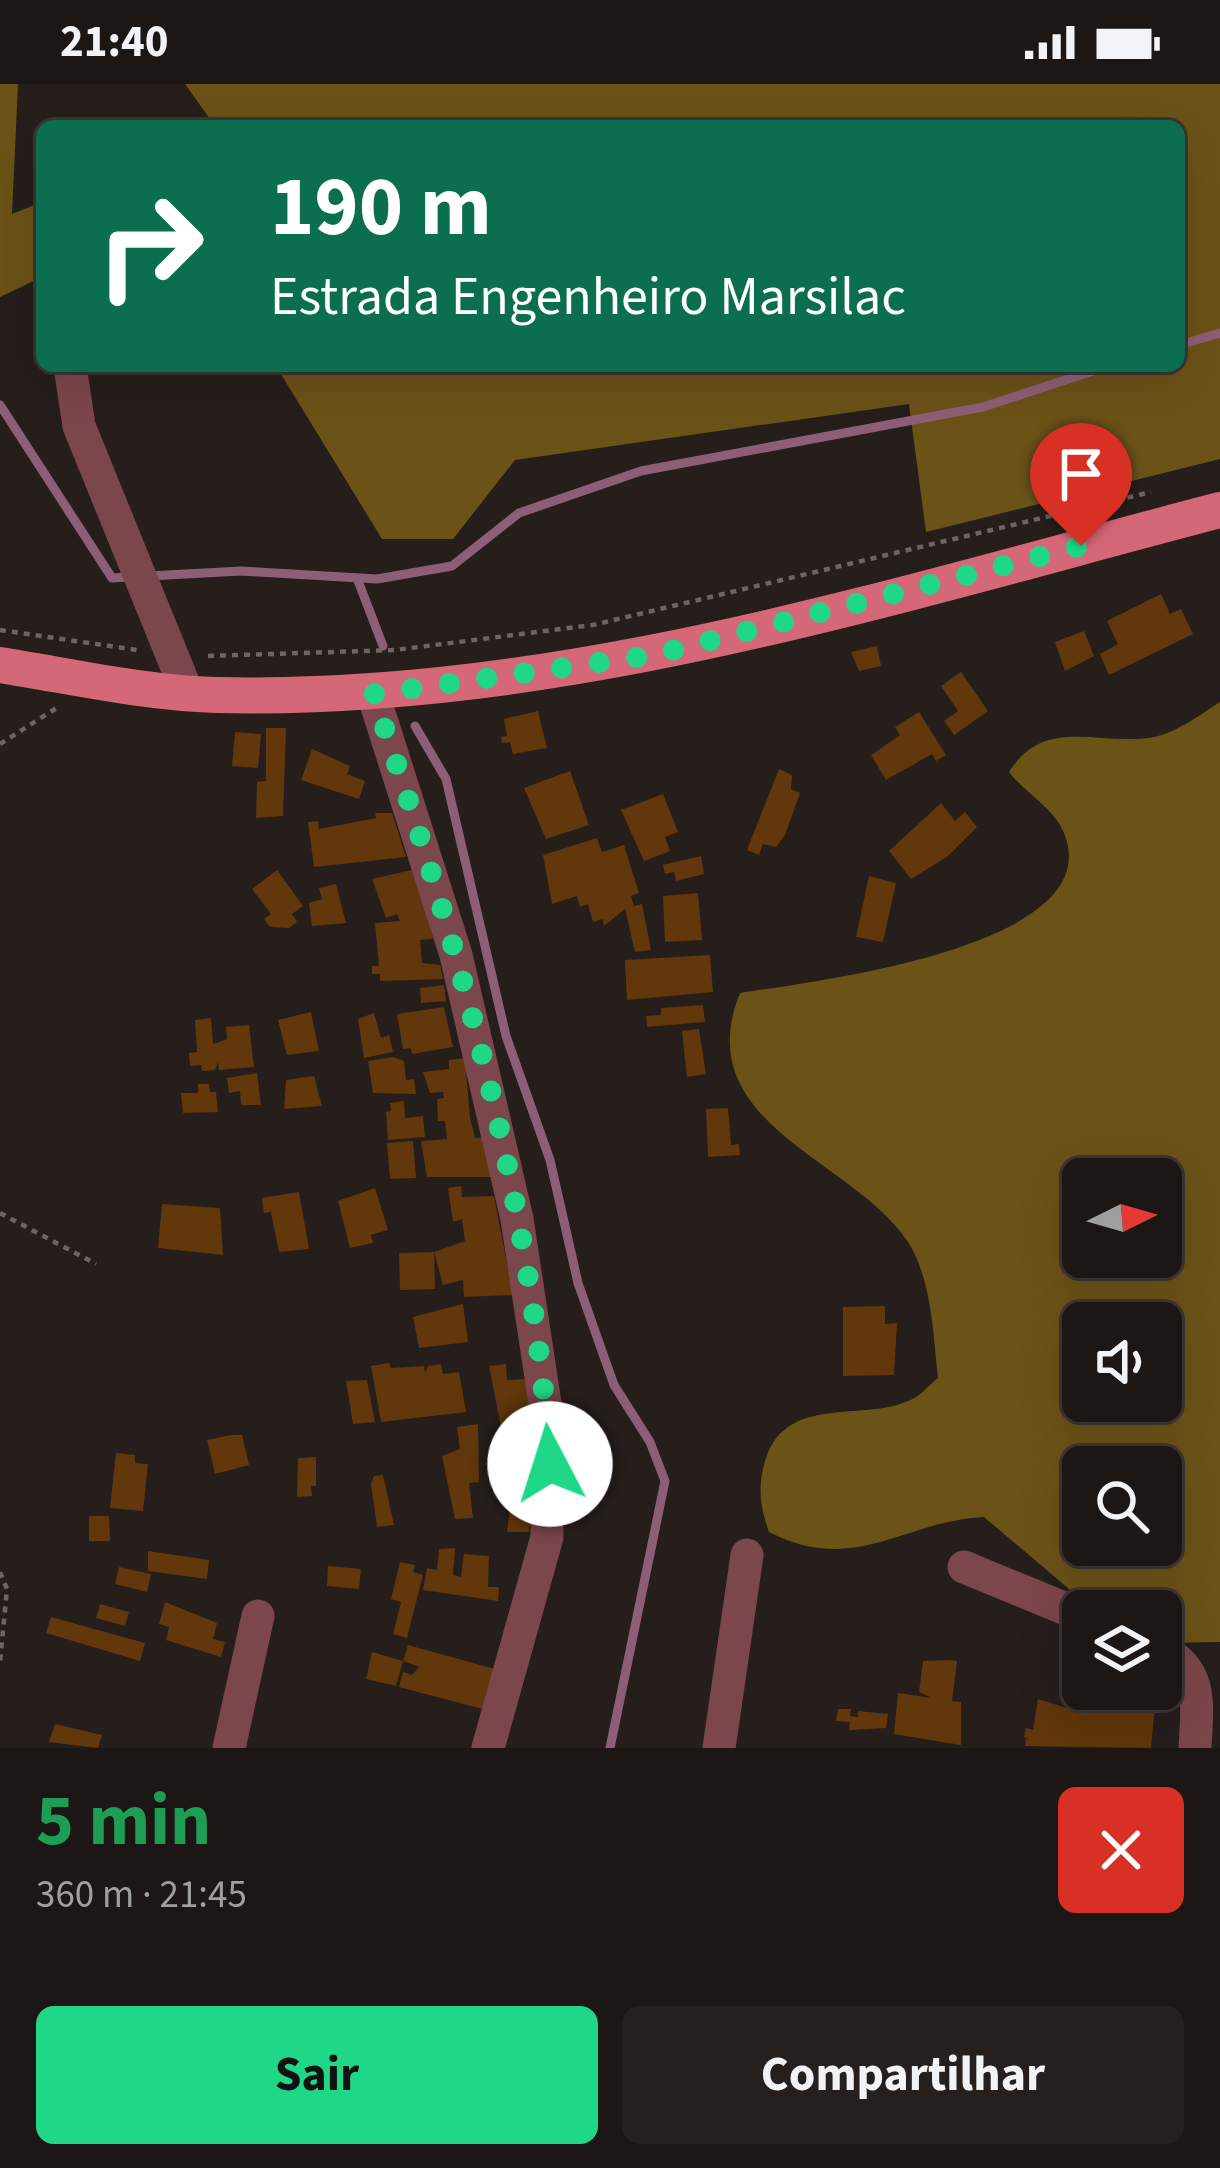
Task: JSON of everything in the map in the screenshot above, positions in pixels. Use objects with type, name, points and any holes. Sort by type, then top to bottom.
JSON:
[{"type":"main road","points":[[0,665],[187,692],[373,694],[467,685],[710,643],[1220,510]]},
{"type":"street","points":[[71,372],[79,426],[187,692]]},
{"type":"street","points":[[373,694],[456,955],[517,1219],[546,1410],[547,1537],[488,1748]]},
{"type":"street","points":[[719,1748],[747,1556]]},
{"type":"street","points":[[964,1567],[1062,1607]]},
{"type":"street","points":[[230,1748],[258,1616]]},
{"type":"street","points":[[1182,1662],[1194,1676],[1195,1748]]},
{"type":"path","points":[[0,630],[171,654],[395,650],[593,625],[1156,491]]},
{"type":"path","points":[[0,744],[98,681]]},
{"type":"path","points":[[0,1213],[96,1264]]},
{"type":"path","points":[[0,1572],[8,1589],[0,1662]]},
{"type":"shaded area","points":[[0,84],[18,84],[12,214],[36,204],[36,280],[0,297]]},
{"type":"shaded area","points":[[185,84],[1220,84],[1220,459],[926,532],[909,404],[515,460],[453,539],[382,539],[280,372],[1185,372],[1185,120],[211,120]]},
{"type":"shaded area","points":[[1220,702],[1220,1642],[1182,1643],[1182,1590],[1071,1590],[984,1517],[853,1548],[800,1544],[769,1532],[761,1477],[777,1437],[811,1417],[897,1405],[916,1397],[938,1378],[927,1290],[908,1242],[883,1213],[784,1136],[756,1108],[736,1076],[730,1038],[740,993],[826,980],[945,952],[1000,931],[1043,905],[1066,872],[1064,833],[1054,816],[1009,772],[1023,755],[1056,739],[1154,737]]},
{"type":"building","points":[[1161,594],[1170,614],[1181,609],[1193,634],[1109,675],[1100,654],[1118,644],[1107,621]]},
{"type":"building","points":[[1084,631],[1094,656],[1065,671],[1055,642]]},
{"type":"building","points":[[877,646],[881,666],[859,671],[851,652]]},
{"type":"building","points":[[961,672],[988,711],[954,735],[944,721],[958,711],[941,686]]},
{"type":"building","points":[[538,711],[547,748],[513,754],[510,742],[502,743],[501,737],[507,736],[504,719]]},
{"type":"building","points":[[919,712],[946,755],[936,761],[932,754],[886,780],[871,755],[900,735],[895,727]]},
{"type":"building","points":[[266,728],[286,728],[283,816],[256,818],[257,782],[266,781]]},
{"type":"building","points":[[235,732],[261,734],[258,768],[232,766]]},
{"type":"building","points":[[312,749],[350,766],[347,774],[365,781],[359,799],[301,780]]},
{"type":"building","points":[[779,769],[792,775],[791,789],[800,793],[785,835],[776,847],[763,844],[759,855],[747,850]]},
{"type":"building","points":[[570,771],[589,825],[546,839],[524,788]]},
{"type":"building","points":[[663,794],[678,832],[665,837],[670,851],[644,861],[621,810]]},
{"type":"building","points":[[941,803],[955,821],[965,812],[977,827],[947,857],[911,879],[889,851]]},
{"type":"building","points":[[375,813],[392,813],[406,857],[314,867],[308,822],[318,821],[319,829],[376,818]]},
{"type":"building","points":[[597,838],[602,852],[624,845],[639,893],[631,896],[634,906],[642,904],[651,950],[635,952],[625,909],[604,926],[603,919],[593,922],[588,904],[580,907],[577,896],[552,904],[543,855]]},
{"type":"building","points":[[701,856],[704,874],[676,881],[674,872],[665,874],[663,865]]},
{"type":"building","points":[[416,869],[433,939],[420,940],[422,963],[440,965],[443,979],[380,981],[380,974],[372,974],[372,966],[379,966],[375,923],[400,921],[397,914],[386,918],[372,879]]},
{"type":"building","points":[[277,870],[303,906],[292,914],[297,922],[289,928],[270,927],[264,919],[271,914],[252,889]]},
{"type":"building","points":[[869,876],[896,883],[883,942],[856,937]]},
{"type":"building","points":[[336,884],[346,923],[312,926],[309,903],[322,899],[319,888]]},
{"type":"building","points":[[698,893],[702,940],[665,942],[663,896]]},
{"type":"building","points":[[710,955],[713,992],[627,1000],[625,960]]},
{"type":"building","points":[[444,985],[446,1001],[421,1003],[420,988]]},
{"type":"building","points":[[703,1005],[705,1022],[647,1027],[646,1016],[661,1015],[661,1008]]},
{"type":"building","points":[[444,1007],[453,1047],[412,1054],[411,1048],[403,1049],[397,1014]]},
{"type":"building","points":[[311,1012],[319,1051],[287,1055],[278,1020]]},
{"type":"building","points":[[374,1013],[381,1038],[389,1035],[393,1052],[364,1058],[358,1019]]},
{"type":"building","points":[[211,1018],[213,1044],[227,1039],[226,1027],[249,1025],[254,1067],[219,1070],[218,1062],[215,1070],[202,1071],[201,1065],[190,1066],[189,1053],[197,1052],[195,1020]]},
{"type":"building","points":[[699,1029],[706,1074],[687,1077],[682,1031]]},
{"type":"building","points":[[393,1057],[404,1061],[406,1080],[414,1079],[416,1094],[373,1093],[368,1061]]},
{"type":"building","points":[[465,1058],[470,1118],[475,1138],[484,1137],[492,1177],[427,1177],[421,1141],[447,1139],[445,1121],[438,1121],[437,1099],[444,1098],[443,1092],[430,1093],[423,1072],[449,1069],[449,1060]]},
{"type":"building","points":[[257,1073],[261,1105],[241,1105],[240,1091],[229,1093],[227,1078]]},
{"type":"building","points":[[314,1076],[322,1106],[284,1109],[286,1080]]},
{"type":"building","points":[[198,1084],[209,1084],[210,1092],[216,1092],[218,1112],[183,1113],[181,1093],[198,1093]]},
{"type":"building","points":[[404,1101],[405,1118],[423,1116],[425,1137],[388,1140],[386,1112],[391,1111],[390,1103]]},
{"type":"building","points":[[728,1108],[731,1145],[739,1144],[740,1155],[708,1157],[706,1109]]},
{"type":"building","points":[[413,1141],[416,1178],[390,1179],[387,1143]]},
{"type":"building","points":[[461,1186],[462,1197],[494,1196],[513,1295],[464,1297],[463,1280],[443,1285],[434,1252],[465,1241],[462,1219],[453,1222],[448,1188]]},
{"type":"building","points":[[375,1188],[388,1230],[371,1235],[373,1243],[350,1248],[338,1201]]},
{"type":"building","points":[[299,1192],[309,1249],[279,1252],[271,1212],[264,1213],[262,1198]]},
{"type":"building","points":[[162,1204],[220,1208],[223,1255],[158,1248]]},
{"type":"building","points":[[434,1252],[435,1289],[400,1290],[399,1253]]},
{"type":"building","points":[[463,1304],[468,1342],[419,1348],[413,1317]]},
{"type":"building","points":[[885,1306],[885,1324],[897,1323],[894,1375],[843,1376],[843,1307]]},
{"type":"building","points":[[389,1363],[391,1368],[424,1366],[425,1373],[428,1366],[441,1364],[443,1374],[459,1372],[466,1412],[381,1422],[371,1366]]},
{"type":"building","points":[[506,1364],[507,1380],[528,1379],[534,1422],[517,1424],[524,1464],[509,1467],[489,1366]]},
{"type":"building","points":[[367,1380],[375,1422],[353,1424],[346,1381]]},
{"type":"building","points":[[478,1424],[479,1482],[469,1483],[473,1518],[455,1519],[442,1456],[460,1449],[457,1427]]},
{"type":"building","points":[[242,1435],[249,1465],[215,1474],[207,1440]]},
{"type":"building","points":[[116,1453],[135,1455],[135,1463],[148,1464],[143,1511],[110,1508]]},
{"type":"building","points":[[316,1457],[312,1496],[297,1497],[298,1458]]},
{"type":"building","points":[[383,1475],[394,1525],[377,1527],[371,1484],[374,1476]]},
{"type":"building","points":[[514,1475],[535,1477],[543,1525],[529,1526],[529,1532],[507,1532]]},
{"type":"building","points":[[89,1516],[109,1516],[110,1541],[89,1541]]},
{"type":"building","points":[[455,1548],[453,1575],[461,1577],[464,1554],[489,1556],[488,1587],[499,1587],[498,1601],[423,1590],[427,1568],[437,1570],[439,1549]]},
{"type":"building","points":[[148,1551],[209,1560],[207,1579],[148,1571]]},
{"type":"building","points":[[400,1562],[415,1565],[413,1572],[423,1575],[407,1638],[393,1634],[401,1602],[391,1599]]},
{"type":"building","points":[[328,1566],[361,1569],[359,1589],[327,1586]]},
{"type":"building","points":[[119,1567],[151,1574],[147,1592],[115,1584]]},
{"type":"building","points":[[165,1602],[217,1623],[213,1639],[225,1642],[221,1657],[166,1640],[169,1627],[159,1624]]},
{"type":"building","points":[[100,1604],[129,1612],[125,1626],[96,1618]]},
{"type":"building","points":[[51,1617],[145,1643],[140,1661],[46,1633]]},
{"type":"building","points":[[408,1645],[502,1671],[490,1711],[399,1687],[403,1672],[412,1675],[419,1667],[403,1661]]},
{"type":"building","points":[[372,1652],[403,1661],[396,1686],[366,1679]]},
{"type":"building","points":[[923,1661],[957,1661],[952,1701],[961,1702],[961,1745],[894,1734],[898,1693],[932,1698],[919,1692]]},
{"type":"building","points":[[1038,1699],[1062,1710],[1155,1710],[1151,1748],[1025,1746],[1026,1739],[1031,1740],[1024,1737],[1026,1728],[1033,1730]]},
{"type":"building","points":[[838,1709],[851,1709],[850,1716],[858,1717],[858,1711],[888,1714],[886,1728],[849,1730],[850,1722],[836,1721]]},
{"type":"building","points":[[55,1724],[102,1735],[98,1748],[49,1742]]},
{"type":"waterway","points":[[1185,343],[1220,333]]},
{"type":"waterway","points":[[0,405],[112,578],[241,571],[377,579],[452,566],[519,513],[641,471],[983,407],[1090,372]]},
{"type":"waterway","points":[[357,578],[383,646]]},
{"type":"waterway","points":[[415,726],[446,779],[506,1036],[550,1160],[578,1283],[614,1385],[650,1442],[665,1481],[610,1748]]},
{"type":"route","points":[[550,1464],[546,1410],[507,1174],[448,927],[373,694],[467,685],[654,655],[1081,546]]}]
